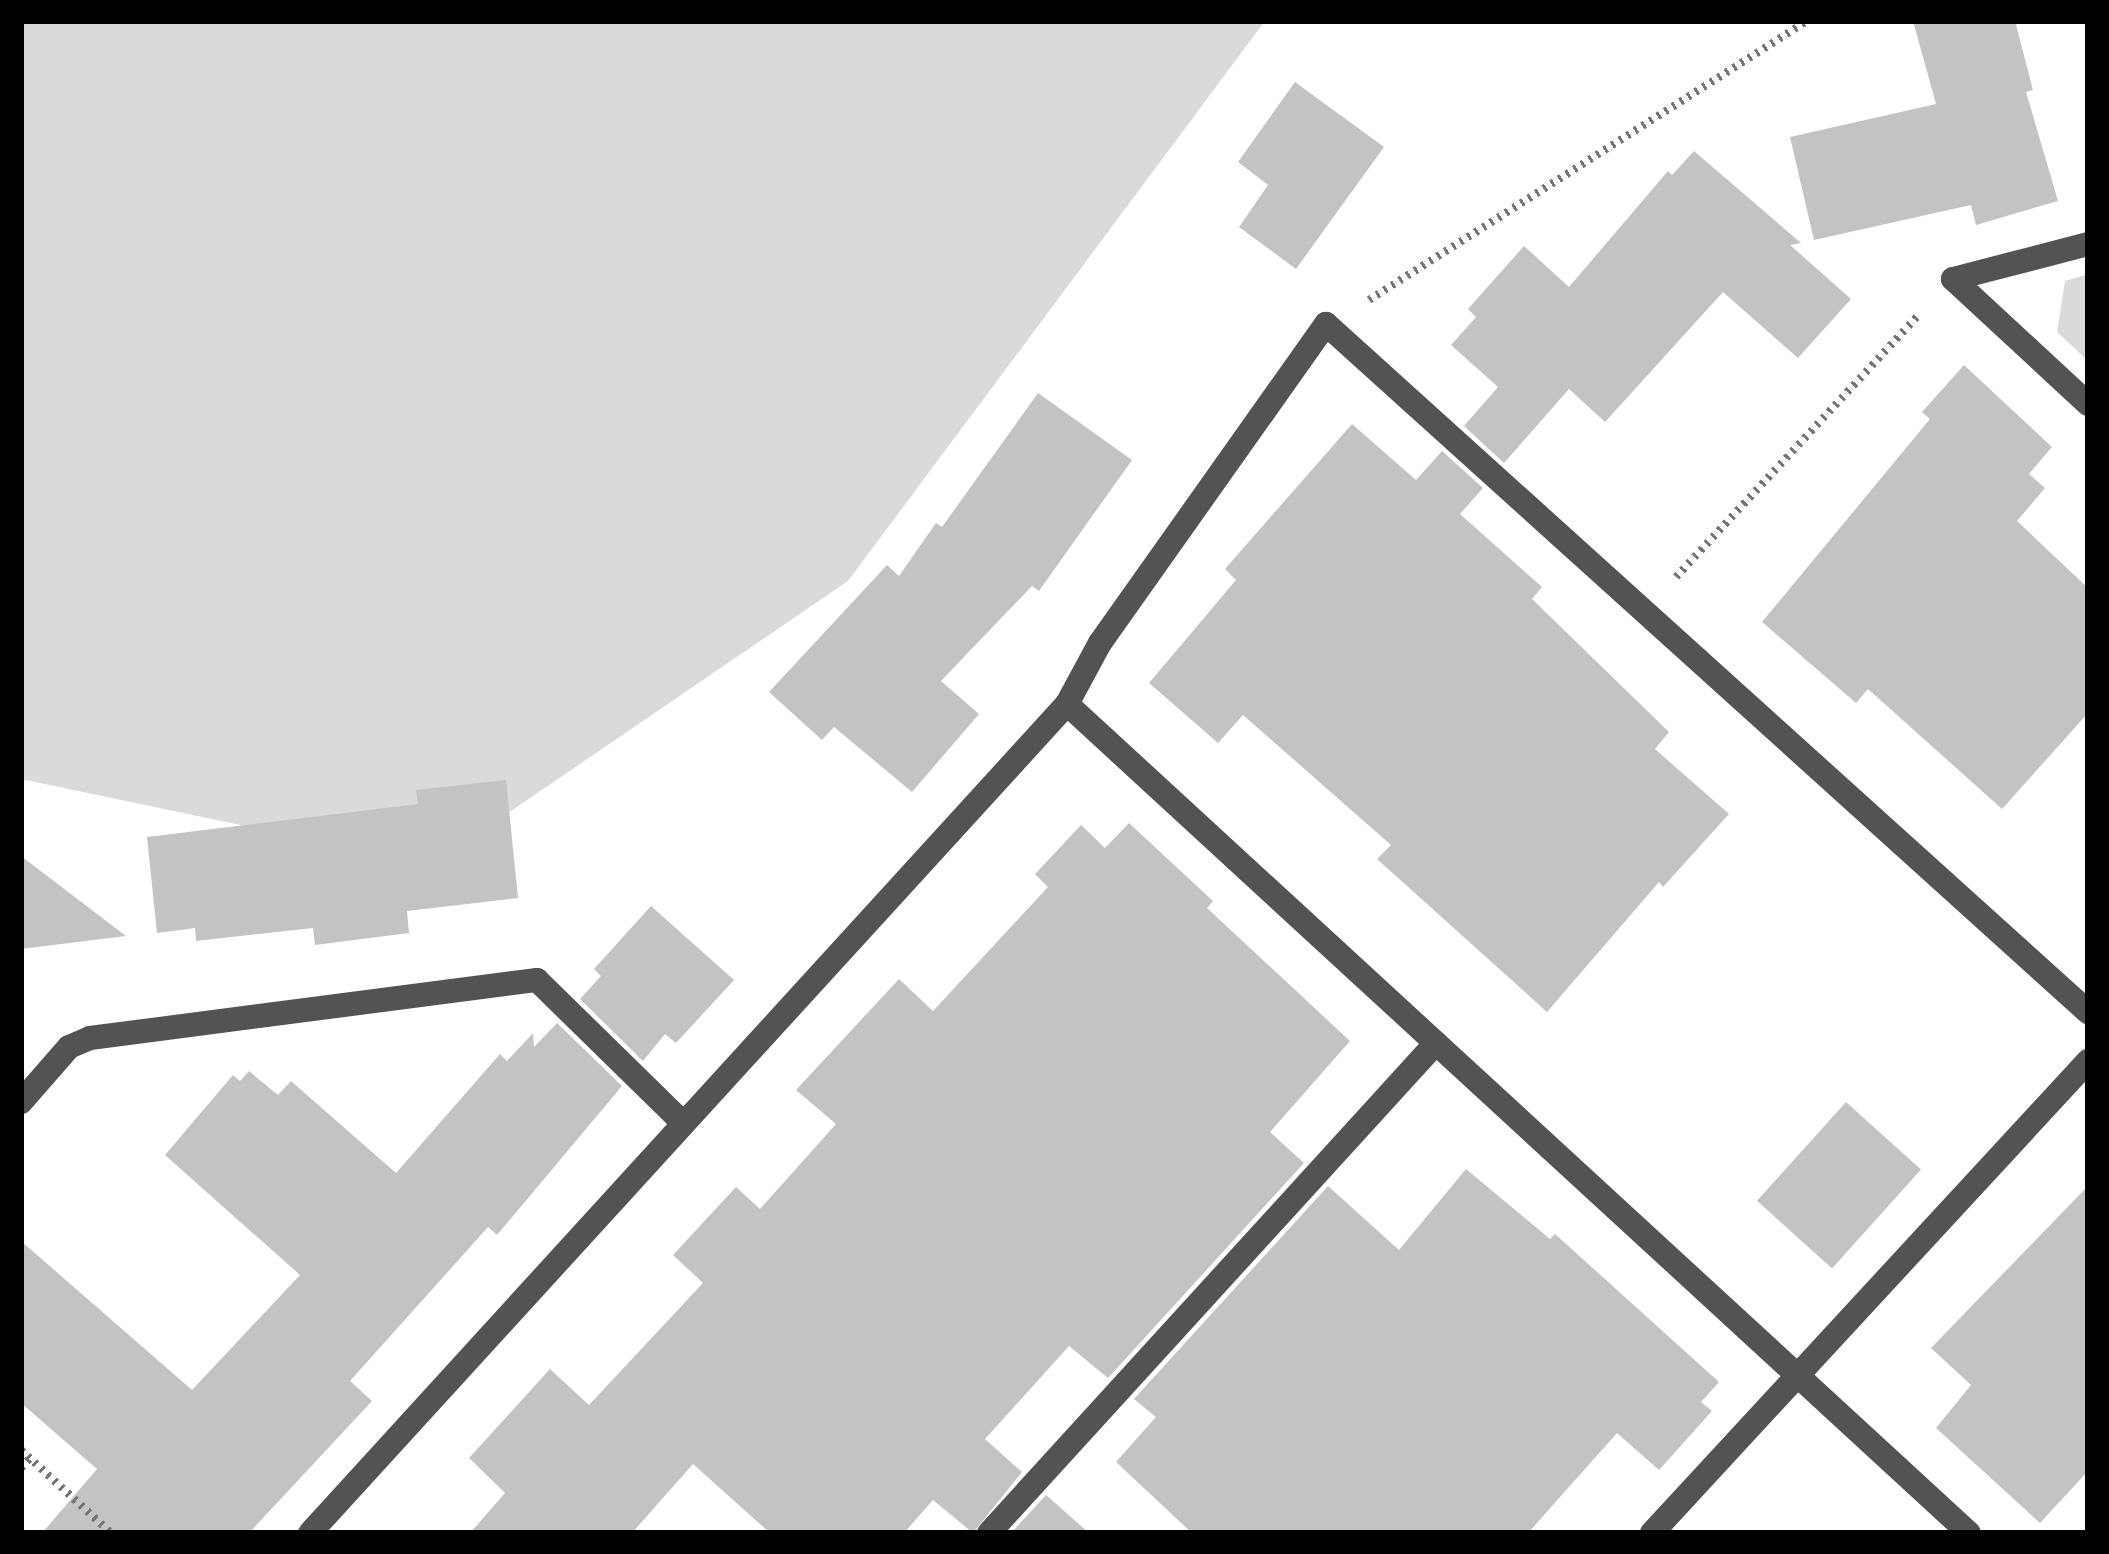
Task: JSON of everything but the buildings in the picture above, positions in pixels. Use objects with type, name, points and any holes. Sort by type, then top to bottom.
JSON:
[{"type":"street","points":[[1953,279],[2088,244]]},
{"type":"street","points":[[1953,279],[2088,404]]},
{"type":"street","points":[[310,1533],[1067,704],[1100,643],[1326,324],[2088,1012]]},
{"type":"street","points":[[1067,704],[1969,1533]]},
{"type":"street","points":[[21,1102],[70,1047],[90,1038],[536,980],[682,1122]]},
{"type":"street","points":[[989,1533],[1436,1043]]},
{"type":"street","points":[[1652,1533],[2088,1061]]},
{"type":"path","points":[[1326,324],[1807,21]]},
{"type":"path","points":[[1646,610],[1953,279]]},
{"type":"path","points":[[21,1450],[111,1533]]},
{"type":"path","points":[[21,1468],[30,1458]]},
{"type":"shaded area","points":[[21,21],[1265,21],[848,581],[432,865],[21,779]]},
{"type":"shaded area","points":[[2088,274],[2088,361],[2057,332],[2065,281]]}]
